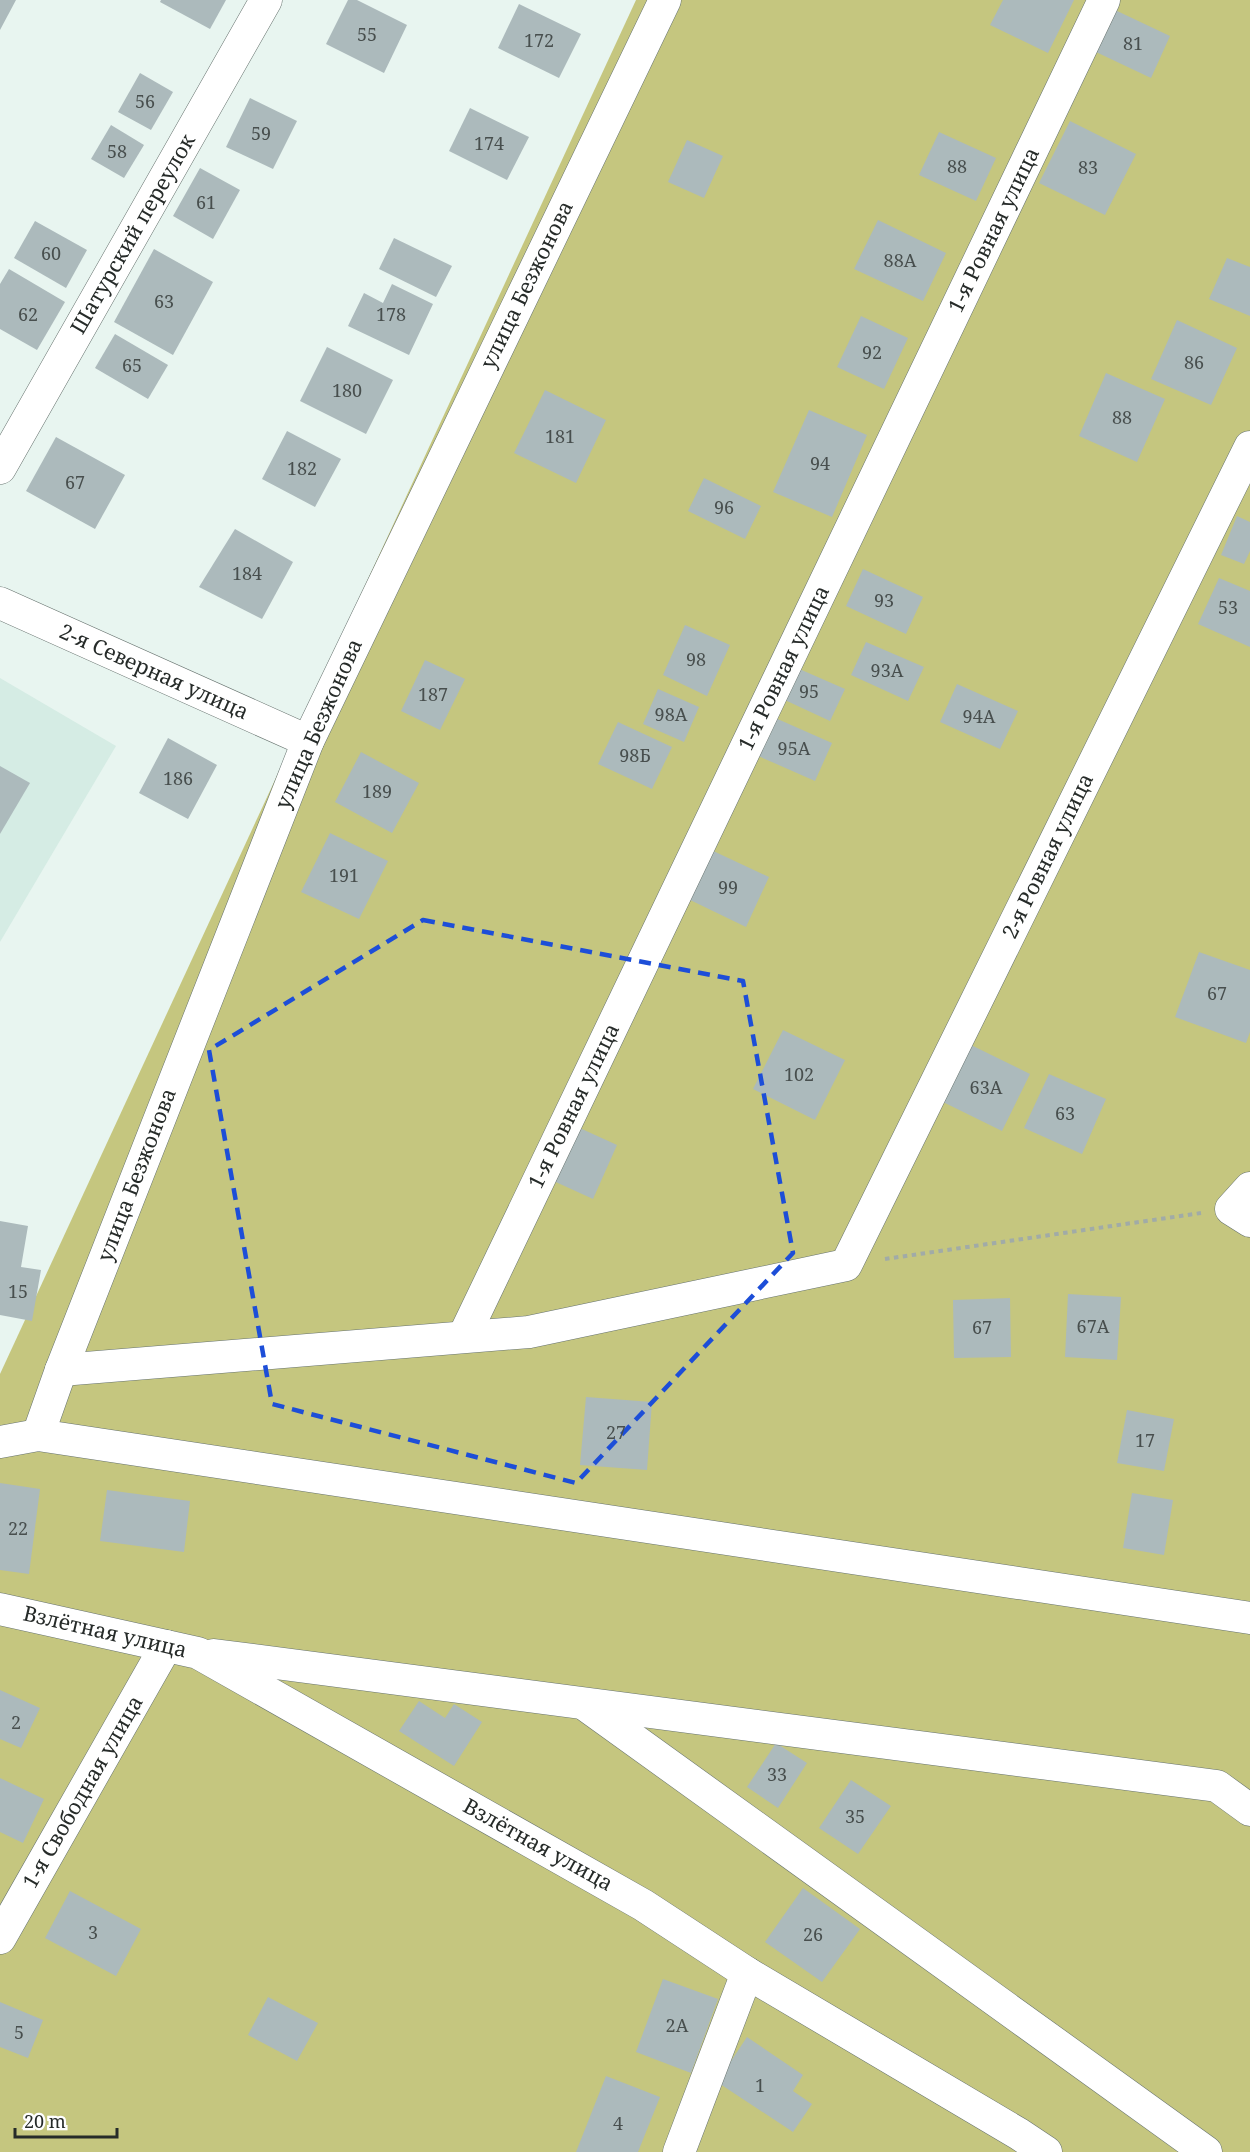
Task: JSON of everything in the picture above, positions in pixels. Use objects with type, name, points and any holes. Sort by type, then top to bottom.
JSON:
[{"type":"street","name":"Шатурский переулок","points":[[0,468],[266,0]]},
{"type":"street","name":"улица Безжонова","points":[[38,1435],[61,1370],[308,741],[664,0]]},
{"type":"street","name":"1-я Ровная улица","points":[[464,1336],[1104,0]]},
{"type":"street","name":"2-я Ровная улица","points":[[846,1265],[1250,447]]},
{"type":"street","name":"2-я Северная улица","points":[[0,603],[308,741]]},
{"type":"street","points":[[61,1370],[530,1332],[846,1265]]},
{"type":"street","points":[[0,1442],[38,1435],[1250,1618]]},
{"type":"street","name":"Взлётная улица","points":[[0,1609],[198,1653],[643,1905],[747,1973],[1020,2143],[1046,2152]]},
{"type":"street","name":"1-я Свободная улица","points":[[0,1938],[166,1646]]},
{"type":"street","points":[[198,1653],[1217,1786],[1250,1810]]},
{"type":"street","points":[[584,1704],[1206,2152]]},
{"type":"street","points":[[678,2152],[747,1973]]},
{"type":"path","points":[[846,1265],[1244,1206]]},
{"type":"highlighted area","points":[[423,920],[743,981],[793,1253],[576,1483],[272,1404],[209,1050]]},
{"type":"shaded area","points":[[0,678],[116,746],[0,942]]},
{"type":"green space","points":[[636,0],[1250,0],[1250,2152],[0,2152],[0,1374]]},
{"type":"building","points":[[0,0],[16,0],[0,30]]},
{"type":"building","points":[[161,0],[226,0],[210,29],[160,2]]},
{"type":"building","points":[[348,0],[357,0],[407,25],[384,73],[326,44]]},
{"type":"building","points":[[1003,0],[1074,0],[1048,53],[990,25]]},
{"type":"building","points":[[519,4],[581,34],[559,78],[498,48]]},
{"type":"building","points":[[1115,10],[1170,36],[1151,78],[1096,52]]},
{"type":"building","points":[[140,73],[173,92],[151,130],[118,112]]},
{"type":"building","points":[[250,98],[297,121],[273,169],[226,147]]},
{"type":"building","points":[[470,108],[529,137],[507,180],[449,151]]},
{"type":"building","points":[[1070,121],[1136,154],[1105,215],[1039,183]]},
{"type":"building","points":[[111,125],[144,145],[124,178],[91,159]]},
{"type":"building","points":[[939,132],[996,158],[976,201],[919,175]]},
{"type":"building","points":[[687,140],[723,156],[704,198],[668,182]]},
{"type":"building","points":[[200,168],[240,190],[213,239],[173,216]]},
{"type":"building","points":[[878,220],[946,253],[923,301],[854,269]]},
{"type":"building","points":[[35,221],[87,250],[66,288],[14,258]]},
{"type":"building","points":[[394,238],[452,266],[436,297],[379,269]]},
{"type":"building","points":[[154,249],[213,282],[173,355],[114,322]]},
{"type":"building","points":[[1227,258],[1250,267],[1250,316],[1209,299]]},
{"type":"building","points":[[9,269],[65,302],[37,350],[0,329],[0,284]]},
{"type":"building","points":[[392,284],[433,304],[409,355],[348,326],[364,293],[383,303]]},
{"type":"building","points":[[861,316],[908,338],[884,389],[837,367]]},
{"type":"building","points":[[1177,320],[1237,348],[1211,405],[1151,379]]},
{"type":"building","points":[[115,334],[168,365],[148,399],[95,368]]},
{"type":"building","points":[[327,347],[393,380],[366,434],[300,401]]},
{"type":"building","points":[[1106,373],[1165,399],[1137,462],[1079,436]]},
{"type":"building","points":[[545,390],[606,420],[576,483],[514,453]]},
{"type":"building","points":[[809,410],[867,435],[832,517],[773,492]]},
{"type":"building","points":[[287,431],[341,459],[315,507],[262,479]]},
{"type":"building","points":[[56,437],[125,475],[95,529],[26,491]]},
{"type":"building","points":[[704,478],[761,506],[745,539],[688,511]]},
{"type":"building","points":[[1237,516],[1250,522],[1250,551],[1244,564],[1221,555]]},
{"type":"building","points":[[235,529],[293,562],[262,619],[199,587]]},
{"type":"building","points":[[863,569],[923,597],[906,634],[846,606]]},
{"type":"building","points":[[1219,578],[1250,591],[1250,647],[1198,624]]},
{"type":"building","points":[[685,625],[730,645],[707,696],[663,675]]},
{"type":"building","points":[[866,642],[924,667],[908,701],[851,675]]},
{"type":"building","points":[[425,660],[465,679],[440,730],[401,711]]},
{"type":"building","points":[[788,664],[845,689],[830,721],[774,695]]},
{"type":"building","points":[[957,684],[1018,711],[1000,749],[940,722]]},
{"type":"building","points":[[658,689],[699,707],[684,742],[643,724]]},
{"type":"building","points":[[773,717],[832,743],[815,781],[756,755]]},
{"type":"building","points":[[618,722],[672,747],[652,789],[598,764]]},
{"type":"building","points":[[168,738],[217,765],[188,819],[139,793]]},
{"type":"building","points":[[361,752],[419,783],[392,833],[335,802]]},
{"type":"building","points":[[0,766],[30,783],[0,834]]},
{"type":"building","points":[[330,833],[388,861],[359,919],[301,892]]},
{"type":"building","points":[[709,849],[769,877],[746,927],[686,898]]},
{"type":"building","points":[[1199,952],[1250,970],[1250,1032],[1246,1043],[1175,1017]]},
{"type":"building","points":[[783,1030],[845,1060],[815,1120],[753,1089]]},
{"type":"building","points":[[971,1045],[1030,1074],[1002,1131],[943,1102]]},
{"type":"building","points":[[1049,1074],[1106,1099],[1082,1154],[1024,1128]]},
{"type":"building","points":[[571,1124],[617,1145],[593,1199],[547,1178]]},
{"type":"building","points":[[0,1221],[28,1226],[21,1267],[41,1270],[32,1321],[0,1315]]},
{"type":"building","points":[[1068,1294],[1121,1297],[1117,1360],[1065,1357]]},
{"type":"building","points":[[1010,1298],[1011,1357],[954,1358],[953,1300]]},
{"type":"building","points":[[586,1397],[652,1402],[647,1470],[580,1465]]},
{"type":"building","points":[[1127,1410],[1174,1419],[1164,1471],[1117,1463]]},
{"type":"building","points":[[0,1483],[40,1489],[29,1574],[0,1570]]},
{"type":"building","points":[[107,1490],[190,1501],[184,1552],[100,1541]]},
{"type":"building","points":[[1132,1493],[1173,1500],[1164,1555],[1123,1548]]},
{"type":"building","points":[[0,1690],[40,1708],[21,1748],[0,1739]]},
{"type":"building","points":[[419,1701],[445,1718],[454,1704],[482,1722],[454,1766],[399,1731]]},
{"type":"building","points":[[776,1743],[807,1763],[778,1808],[747,1787]]},
{"type":"building","points":[[0,1778],[44,1799],[23,1843],[0,1832]]},
{"type":"building","points":[[851,1780],[891,1806],[858,1854],[819,1828]]},
{"type":"building","points":[[803,1888],[860,1929],[822,1982],[765,1942]]},
{"type":"building","points":[[70,1891],[141,1929],[116,1976],[45,1938]]},
{"type":"building","points":[[663,1979],[718,1999],[691,2073],[636,2052]]},
{"type":"building","points":[[268,1997],[318,2023],[297,2061],[248,2035]]},
{"type":"building","points":[[0,2002],[43,2020],[28,2058],[0,2047]]},
{"type":"building","points":[[747,2037],[803,2075],[793,2091],[812,2104],[793,2132],[717,2082]]},
{"type":"building","points":[[606,2076],[660,2097],[638,2152],[576,2152]]}]
